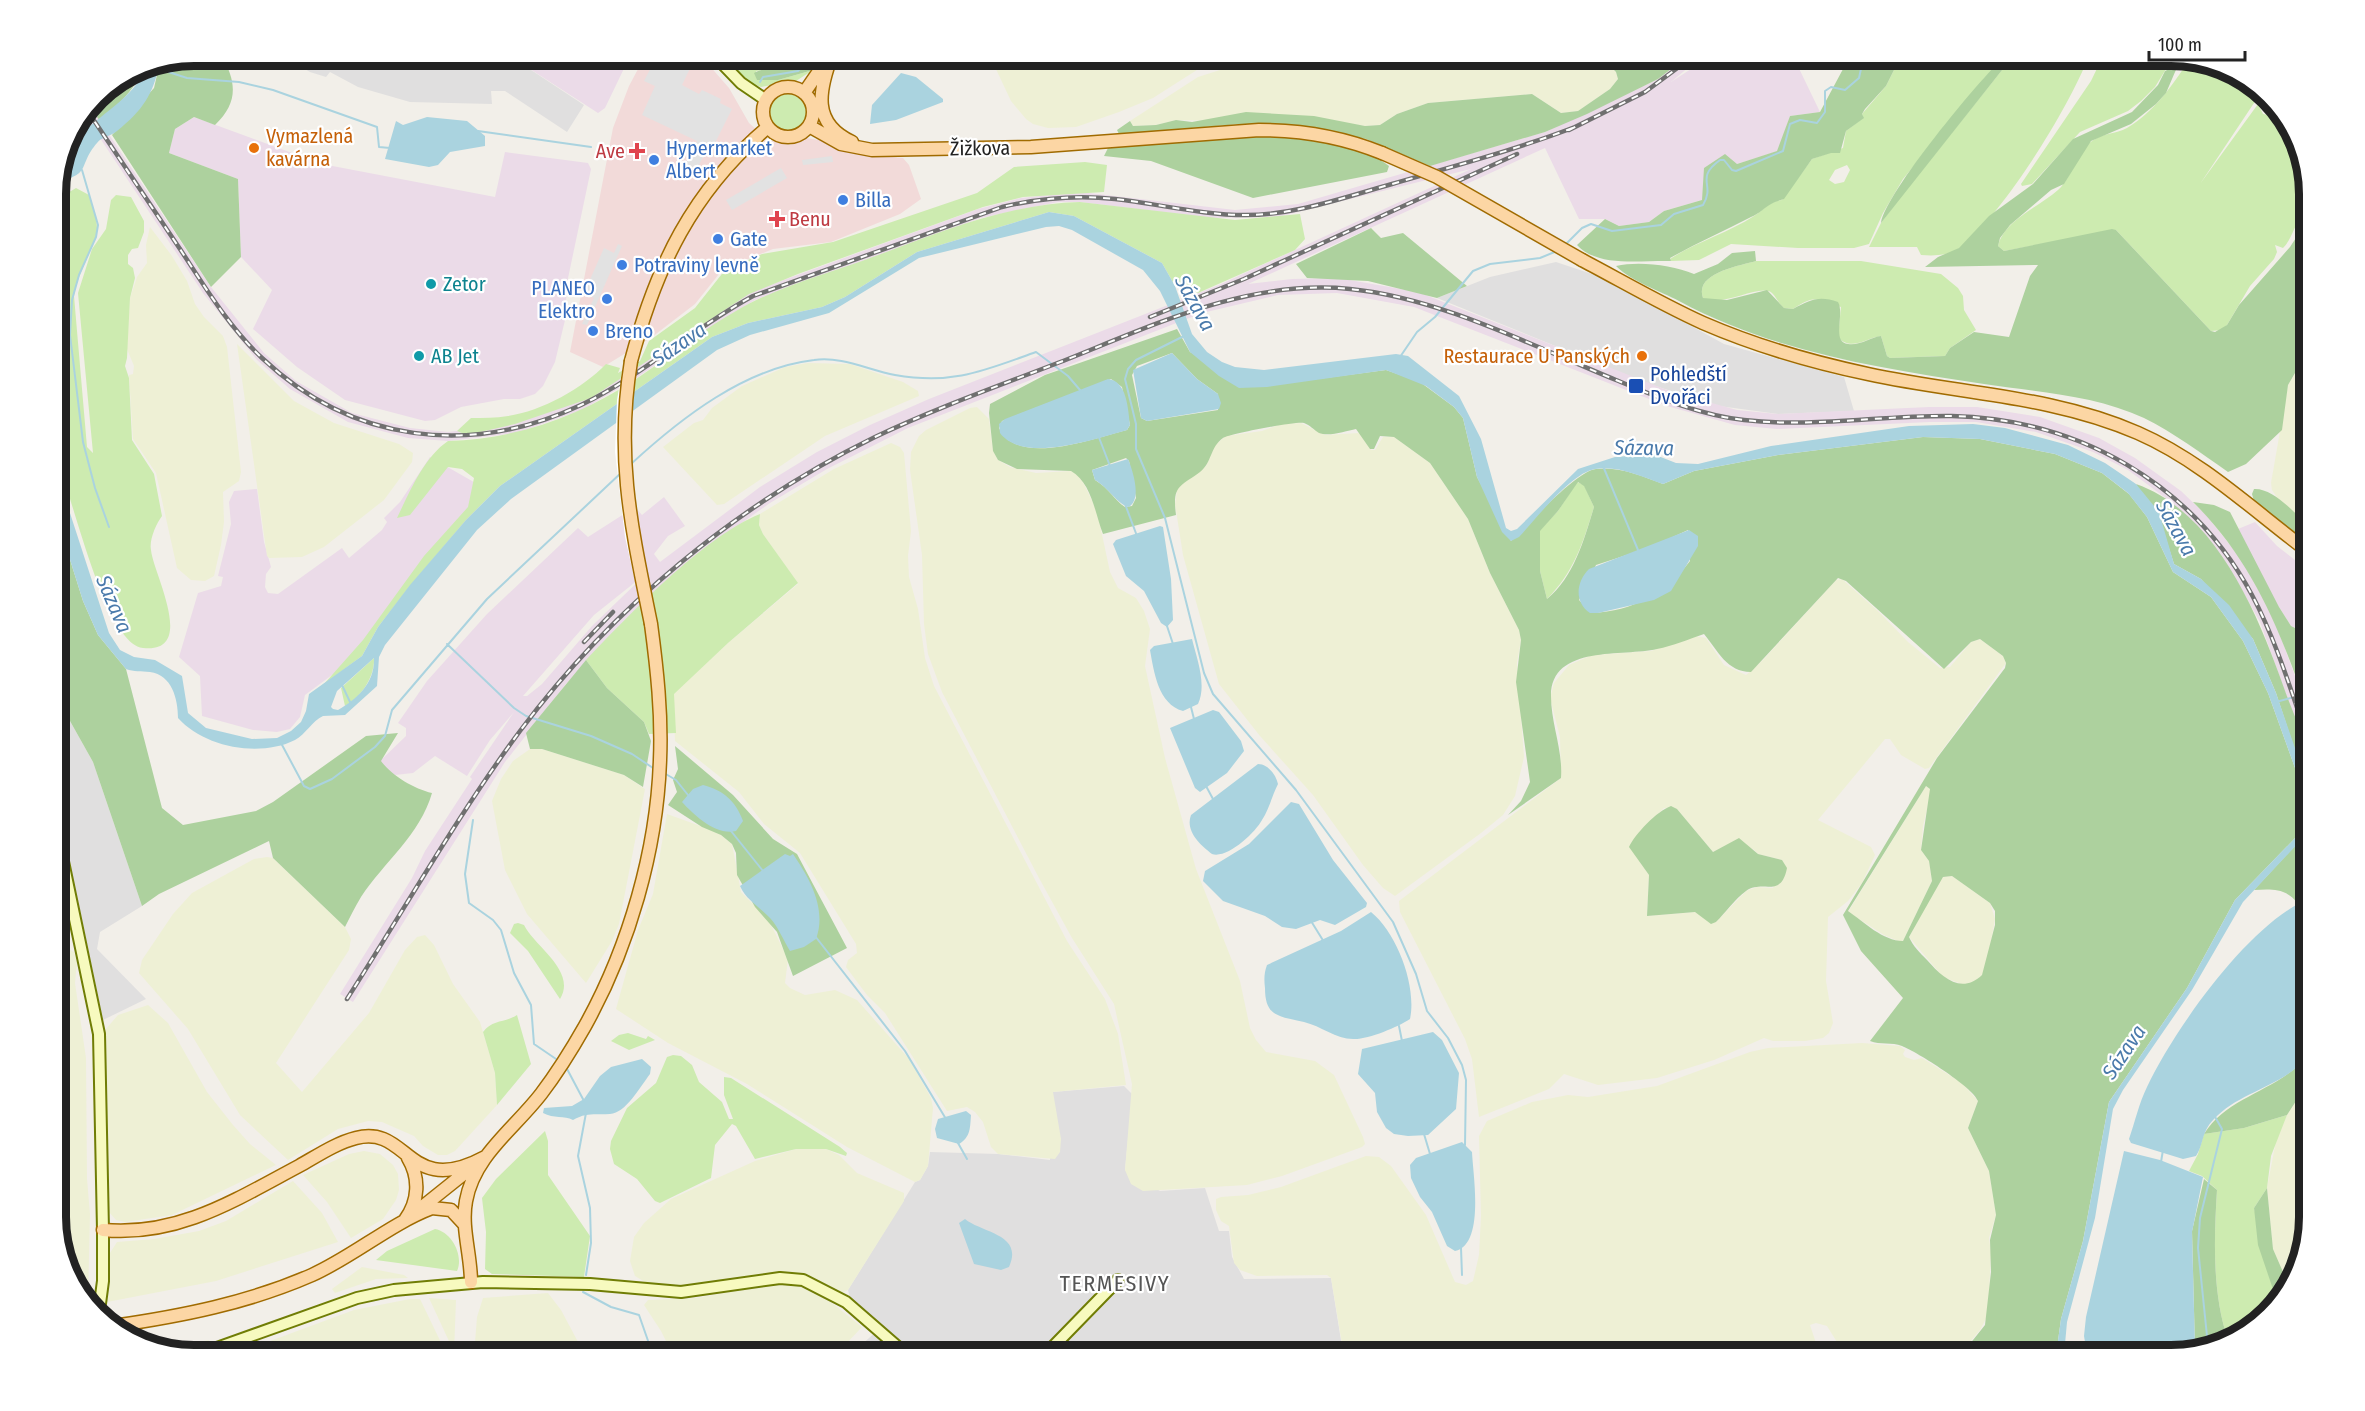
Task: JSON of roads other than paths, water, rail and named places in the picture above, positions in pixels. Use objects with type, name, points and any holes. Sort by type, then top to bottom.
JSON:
[{"type":"main road","points":[[804,93],[824,66]]},
{"type":"main road","points":[[828,66],[820,91],[825,116],[842,136],[872,150]]},
{"type":"main road","points":[[781,88],[795,88],[804,93],[812,106],[809,126],[800,134],[788,137],[777,135],[768,127],[762,114],[766,100],[781,88]]},
{"type":"main road","name":"Žižkova","points":[[809,126],[841,144],[872,150],[1030,147],[1213,132],[1278,130],[1334,137],[1382,153],[1437,177],[1582,260],[1685,314],[1781,352],[1870,375],[2007,396],[2088,414],[2141,434],[2212,476],[2299,544]]},
{"type":"main road","points":[[402,1224],[486,1156],[525,1113],[557,1071],[572,1048],[607,980],[634,906],[646,860],[660,762],[659,680],[651,624],[632,531],[623,461],[623,425],[631,361],[643,316],[658,275],[690,214],[727,166],[768,127]]},
{"type":"main road","points":[[103,1230],[148,1230],[199,1217],[322,1153],[357,1138],[384,1139],[423,1166],[444,1171],[464,1167],[486,1156]]},
{"type":"main road","points":[[402,1224],[412,1208],[416,1190],[414,1171],[405,1154]]},
{"type":"main road","points":[[471,1282],[471,1259],[464,1224],[468,1192],[486,1156]]},
{"type":"main road","points":[[124,1324],[178,1316],[249,1299],[313,1274],[437,1207],[451,1210],[464,1224]]},
{"type":"street","points":[[724,66],[741,84],[766,100]]},
{"type":"street","points":[[66,875],[98,1024],[101,1057],[103,1281],[100,1304]]},
{"type":"street","points":[[227,1345],[357,1298],[394,1290],[471,1282],[590,1284],[681,1292],[780,1278],[803,1280],[846,1302],[895,1345]]},
{"type":"street","points":[[1056,1345],[1118,1280]]},
{"type":"water","points":[[157,71],[150,93],[140,109],[117,131],[99,141],[80,172],[67,179],[70,162],[72,162],[85,131],[137,84],[140,78]]},
{"type":"water","points":[[901,73],[916,77],[943,99],[943,102],[896,120],[870,124],[872,105]]},
{"type":"water","points":[[427,117],[467,121],[485,136],[485,146],[450,152],[438,165],[429,167],[385,159],[396,121],[403,125]]},
{"type":"water","points":[[1049,212],[1074,216],[1162,263],[1175,286],[1192,334],[1207,352],[1222,362],[1235,367],[1264,370],[1396,354],[1408,356],[1459,396],[1481,439],[1506,528],[1511,531],[1517,529],[1578,469],[1615,457],[1653,454],[1676,463],[1698,464],[1771,446],[1909,426],[1973,424],[2005,428],[2068,445],[2105,463],[2136,484],[2159,512],[2174,564],[2201,579],[2229,605],[2253,639],[2276,693],[2299,760],[2299,779],[2268,693],[2243,641],[2211,597],[2173,572],[2147,517],[2128,493],[2102,473],[2055,454],[1980,439],[1923,437],[1778,455],[1694,471],[1663,484],[1621,470],[1595,469],[1575,479],[1519,537],[1511,541],[1502,532],[1477,477],[1463,418],[1454,407],[1426,386],[1386,370],[1267,387],[1239,388],[1219,376],[1190,352],[1160,291],[1143,270],[1072,230],[1059,226],[1046,227],[919,258],[829,313],[750,335],[717,350],[511,499],[477,530],[385,645],[379,657],[377,686],[345,715],[323,716],[295,740],[281,745],[249,749],[217,742],[189,728],[178,718],[177,703],[169,683],[158,674],[126,669],[98,635],[83,601],[66,547],[66,501],[109,633],[120,650],[134,657],[155,660],[182,676],[188,713],[206,728],[252,739],[277,738],[291,731],[301,722],[309,694],[362,656],[378,627],[410,585],[466,520],[500,486],[712,337],[748,323],[822,307],[845,297],[917,252]],"holes":[[[374,658],[371,675],[364,689],[352,701],[338,710],[331,707],[337,691]]]},
{"type":"water","points":[[1172,353],[1197,379],[1218,394],[1221,403],[1219,409],[1147,421],[1141,418],[1133,370]]},
{"type":"water","points":[[1108,379],[1114,381],[1123,390],[1130,425],[1127,430],[1079,443],[1042,448],[1025,447],[1011,442],[1000,433],[999,424],[1005,419]]},
{"type":"water","points":[[1128,459],[1136,491],[1133,503],[1129,507],[1121,503],[1095,480],[1092,470]]},
{"type":"water","points":[[1163,527],[1171,579],[1173,620],[1167,627],[1161,623],[1144,591],[1126,576],[1113,544],[1116,540]]},
{"type":"water","points":[[1689,530],[1698,536],[1698,546],[1671,591],[1654,600],[1598,613],[1590,613],[1581,603],[1579,586],[1589,569]]},
{"type":"water","points":[[1192,639],[1200,672],[1201,697],[1198,704],[1183,711],[1168,702],[1163,694],[1156,677],[1150,650],[1154,646]]},
{"type":"water","points":[[1213,710],[1219,712],[1241,741],[1244,751],[1227,773],[1200,792],[1195,788],[1170,728]]},
{"type":"water","points":[[1258,764],[1262,764],[1271,771],[1278,784],[1264,816],[1253,832],[1240,844],[1225,853],[1212,854],[1198,842],[1192,832],[1191,815]]},
{"type":"water","points":[[703,785],[723,793],[733,802],[743,821],[736,831],[728,832],[713,827],[682,802],[693,789]]},
{"type":"water","points":[[1291,802],[1299,804],[1333,860],[1367,903],[1366,907],[1335,925],[1320,920],[1296,929],[1282,927],[1265,916],[1223,901],[1203,881],[1205,871],[1249,844]]},
{"type":"water","points":[[2299,833],[2299,842],[2243,902],[2192,990],[2123,1090],[2113,1109],[2095,1218],[2067,1322],[2065,1345],[2057,1345],[2061,1319],[2083,1241],[2109,1102],[2187,988],[2235,900]]},
{"type":"water","points":[[785,854],[790,856],[793,854],[811,884],[819,917],[816,939],[804,947],[790,951],[773,922],[749,899],[740,886]]},
{"type":"water","points":[[2299,904],[2299,1065],[2286,1075],[2224,1110],[2207,1129],[2196,1156],[2183,1159],[2131,1143],[2129,1139],[2139,1106],[2159,1064],[2175,1038],[2213,984],[2235,958],[2280,916]]},
{"type":"water","points":[[1371,912],[1389,933],[1403,961],[1411,991],[1410,1019],[1382,1032],[1353,1039],[1281,1017],[1271,1010],[1266,998],[1267,965],[1341,931]]},
{"type":"water","points":[[1433,1032],[1442,1040],[1459,1073],[1456,1109],[1428,1135],[1394,1134],[1386,1128],[1377,1112],[1375,1093],[1358,1074],[1362,1049]]},
{"type":"water","points":[[642,1059],[651,1067],[650,1074],[632,1098],[616,1113],[587,1115],[573,1120],[543,1113],[544,1108],[572,1106],[584,1099],[600,1076],[611,1067]]},
{"type":"water","points":[[966,1111],[971,1115],[968,1135],[963,1141],[959,1144],[937,1138],[935,1129],[938,1119]]},
{"type":"water","points":[[1462,1142],[1472,1152],[1475,1208],[1470,1236],[1464,1246],[1455,1251],[1447,1246],[1432,1212],[1420,1197],[1411,1178],[1410,1165],[1416,1158]]},
{"type":"water","points":[[2124,1151],[2160,1160],[2203,1177],[2192,1232],[2195,1343],[2086,1345],[2086,1317]]},
{"type":"water","points":[[965,1219],[1006,1241],[1011,1248],[1012,1256],[1009,1267],[1001,1270],[974,1264],[959,1223]]},
{"type":"waterway","points":[[760,82],[763,77],[798,71],[803,66]]},
{"type":"waterway","points":[[1564,246],[1582,228],[1591,224],[1612,231],[1661,225],[1674,214],[1703,205],[1707,192],[1708,172],[1712,167],[1720,160],[1724,160],[1732,170],[1736,171],[1783,151],[1790,124],[1800,120],[1817,123],[1825,112],[1825,91],[1831,87],[1845,90],[1859,78],[1862,66]]},
{"type":"waterway","points":[[162,70],[187,78],[239,82],[273,90],[377,127],[379,147],[390,148]]},
{"type":"waterway","points":[[478,131],[591,147]]},
{"type":"waterway","points":[[75,147],[79,149]]},
{"type":"waterway","points":[[82,170],[98,225],[96,237],[79,275],[72,300],[70,335],[83,442],[95,488],[109,527]]},
{"type":"waterway","points":[[1400,357],[1417,332],[1435,317],[1473,271],[1490,264],[1540,258],[1557,251]]},
{"type":"waterway","points":[[1184,336],[1136,360],[1128,369],[1125,379],[1136,424],[1136,449],[1165,518],[1204,673],[1213,694],[1296,790],[1393,922],[1416,974],[1427,1011],[1448,1038],[1462,1065],[1466,1080],[1465,1145]]},
{"type":"waterway","points":[[631,464],[671,429],[739,384],[763,373],[814,360],[835,360],[895,375],[934,378],[983,370],[1036,352],[1068,376],[1080,390]]},
{"type":"waterway","points":[[1098,435],[1110,466]]},
{"type":"waterway","points":[[1603,466],[1638,550]]},
{"type":"waterway","points":[[281,743],[304,786],[310,789],[332,779],[375,747],[385,736],[392,710],[487,599],[622,472]]},
{"type":"waterway","points":[[1125,504],[1137,536]]},
{"type":"waterway","points":[[1167,626],[1173,644]]},
{"type":"waterway","points":[[447,644],[514,708],[526,716],[591,736],[632,754],[656,770]]},
{"type":"waterway","points":[[342,685],[351,704]]},
{"type":"waterway","points":[[2276,702],[2299,696]]},
{"type":"waterway","points":[[1191,707],[1194,719]]},
{"type":"waterway","points":[[664,773],[676,780],[688,795]]},
{"type":"waterway","points":[[1206,786],[1213,799]]},
{"type":"waterway","points":[[473,820],[465,874],[469,903],[493,920],[501,930],[514,973],[531,1005],[534,1044],[559,1061]]},
{"type":"waterway","points":[[731,831],[763,871]]},
{"type":"waterway","points":[[1311,921],[1324,942]]},
{"type":"waterway","points":[[815,936],[905,1051],[946,1119]]},
{"type":"waterway","points":[[1399,1026],[1402,1041]]},
{"type":"waterway","points":[[566,1067],[584,1101]]},
{"type":"waterway","points":[[586,1113],[578,1156],[590,1208],[591,1243],[586,1275]]},
{"type":"waterway","points":[[2207,1340],[2198,1248],[2200,1218],[2222,1129],[2214,1115]]},
{"type":"waterway","points":[[1424,1134],[1430,1154]]},
{"type":"waterway","points":[[958,1143],[967,1159]]},
{"type":"waterway","points":[[2161,1162],[2163,1150]]},
{"type":"waterway","points":[[1461,1248],[1462,1275]]},
{"type":"waterway","points":[[583,1292],[611,1307],[639,1315],[650,1345]]},
{"type":"railway","points":[[1569,130],[1645,92],[1680,66]]},
{"type":"railway","points":[[92,118],[218,306],[262,358],[297,387],[334,409],[373,424],[414,433],[455,435],[497,432],[539,421],[581,405],[625,380],[709,322],[753,296],[1002,207],[1044,199],[1087,197],[1230,215],[1283,212],[1338,200],[1530,143],[1575,127]]},
{"type":"railway","points":[[1150,317],[1244,279],[1517,154]]},
{"type":"railway","points":[[347,999],[474,796],[520,731],[556,686],[595,642],[637,601],[726,527],[774,494],[824,464],[875,437],[923,416],[1171,318],[1241,297],[1277,291],[1313,288],[1350,289],[1418,302],[1486,325],[1663,399],[1727,418],[1796,423],[1952,416],[1999,420],[2044,429],[2086,444],[2127,465],[2164,490],[2198,520],[2227,555],[2252,595],[2269,631],[2299,713]]},
{"type":"railway","points":[[584,642],[613,612]]},
{"type":"place","name":"Vymazlená kavárna","points":[[254,148]]},
{"type":"place","name":"Ave","points":[[637,151]]},
{"type":"place","name":"Hypermarket Albert","points":[[654,160]]},
{"type":"place","name":"Billa","points":[[843,200]]},
{"type":"place","name":"Benu","points":[[777,219]]},
{"type":"place","name":"Gate","points":[[718,239]]},
{"type":"place","name":"Potraviny levně","points":[[622,265]]},
{"type":"place","name":"Zetor","points":[[431,284]]},
{"type":"place","name":"PLANEO Elektro","points":[[607,299]]},
{"type":"place","name":"Breno","points":[[593,331]]},
{"type":"place","name":"AB Jet","points":[[419,356]]},
{"type":"place","name":"Restaurace U Panských","points":[[1642,356]]},
{"type":"place","name":"Pohledští Dvořáci","points":[[1636,386]]},
{"type":"district","name":"TERMESIVY","points":[[1115,1283]]},
{"type":"water label","name":"Sázava","points":[[1195,303]]},
{"type":"water label","name":"Sázava","points":[[679,344]]},
{"type":"water label","name":"Sázava","points":[[1644,448]]},
{"type":"water label","name":"Sázava","points":[[2176,528]]},
{"type":"water label","name":"Sázava","points":[[114,604]]},
{"type":"water label","name":"Sázava","points":[[2124,1052]]}]
